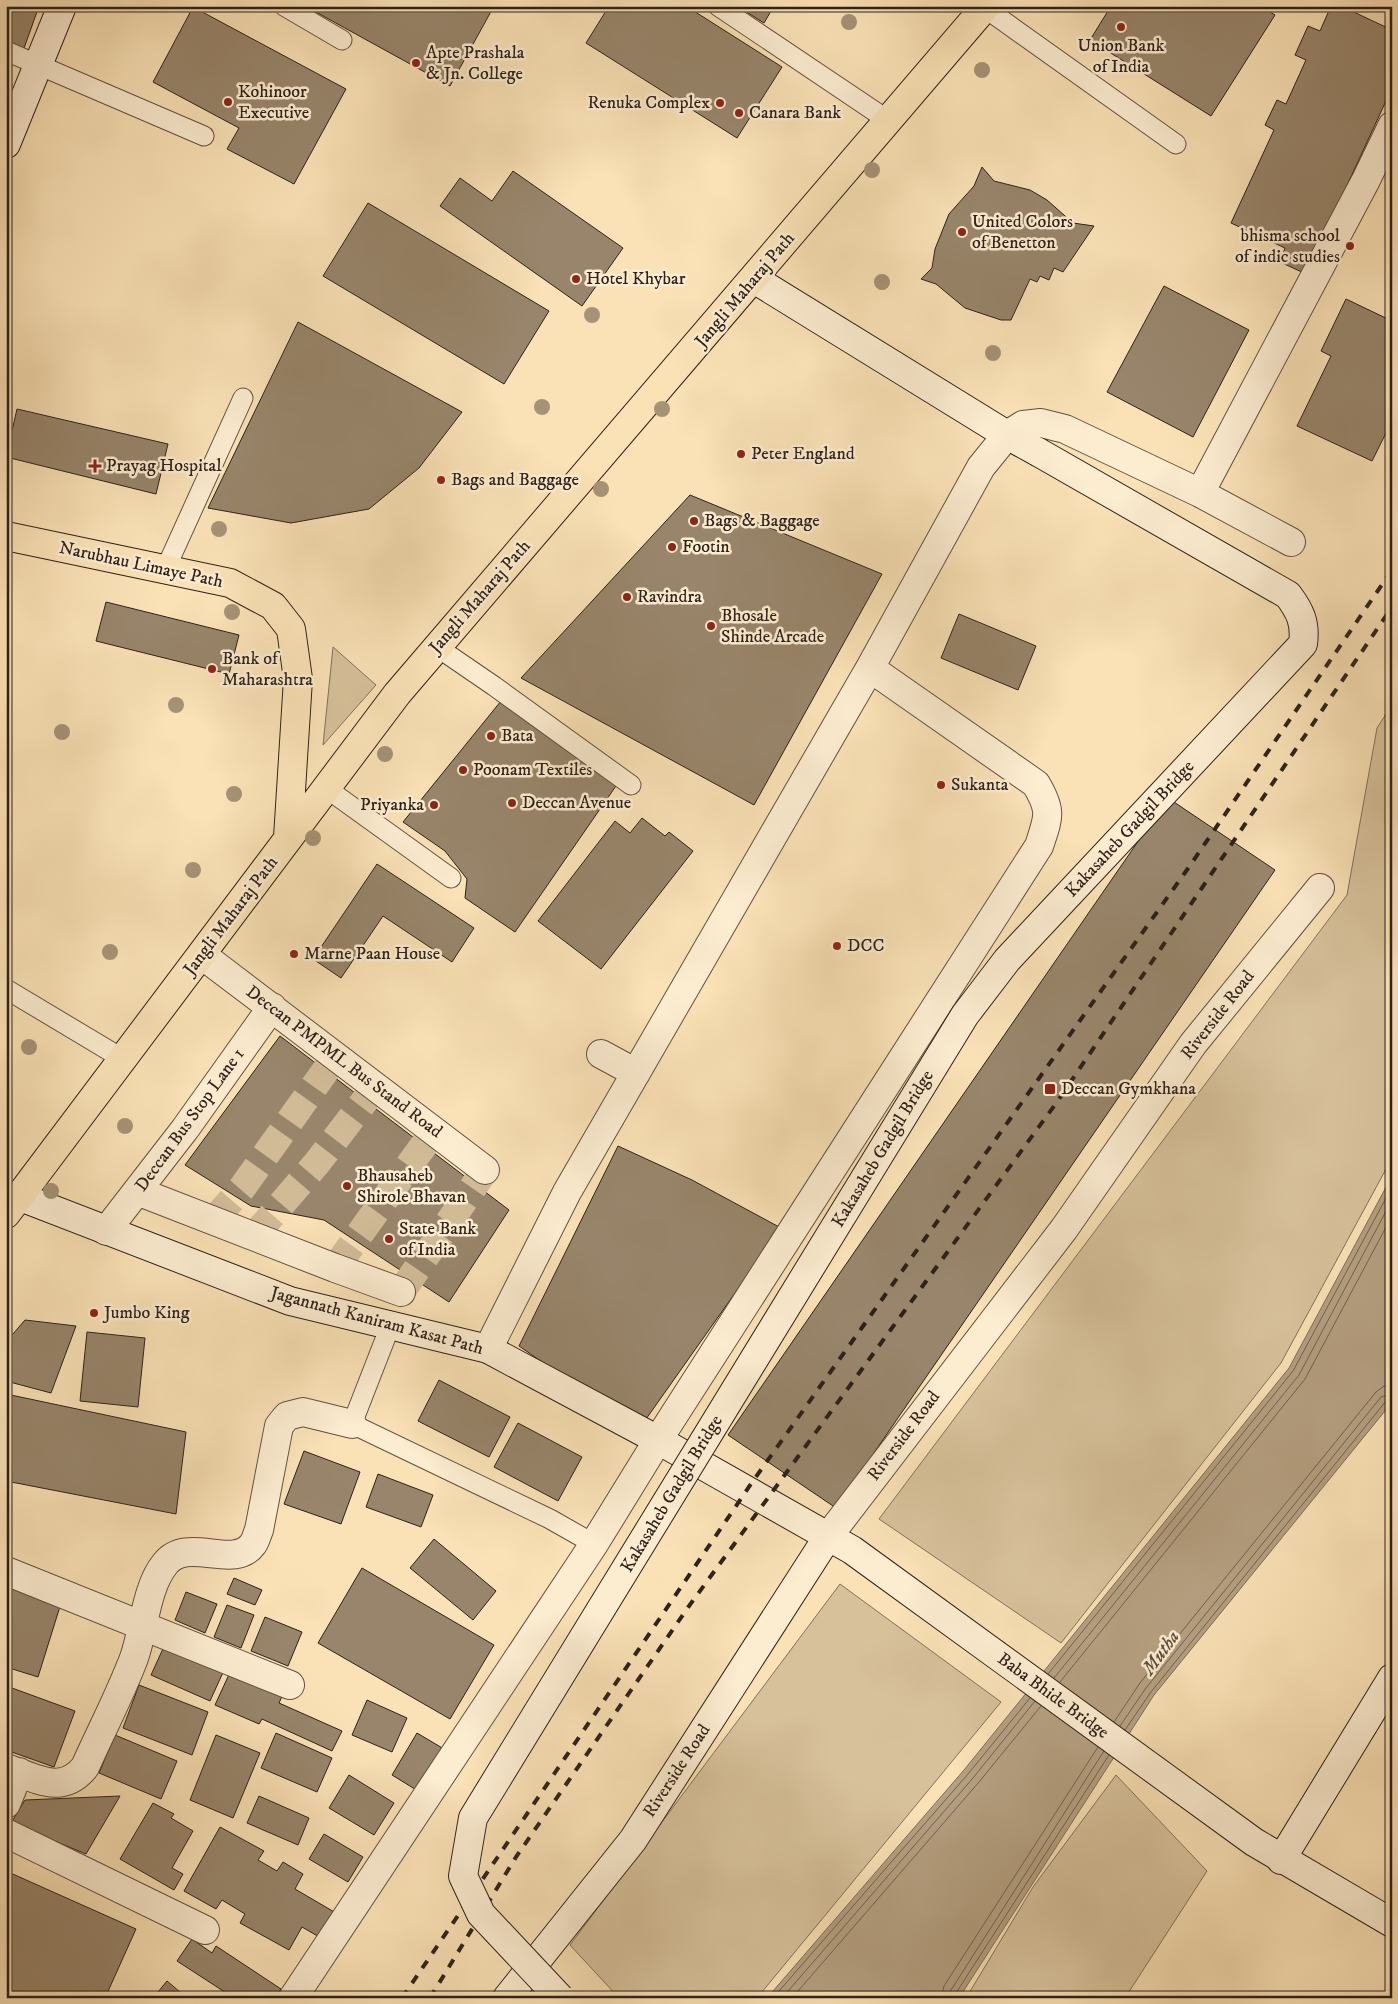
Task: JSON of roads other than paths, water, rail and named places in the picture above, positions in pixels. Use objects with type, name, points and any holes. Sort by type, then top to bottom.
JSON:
[{"type":"main road","name":"Jangli Maharaj Path","points":[[12,1205],[397,694],[985,7]]},
{"type":"main road","name":"Narubhau Limaye Path","points":[[6,536],[230,583],[273,606],[291,629],[298,679],[288,838]]},
{"type":"street","points":[[6,144],[62,6]]},
{"type":"street","points":[[1200,493],[1366,180],[1392,126]]},
{"type":"street","name":"Kakasaheb Gadgil Bridge","points":[[560,1998],[481,1914],[463,1876],[473,1818],[965,1015],[1007,960],[1303,644],[1305,629],[1299,610],[1288,594],[1007,435],[754,279]]},
{"type":"street","points":[[488,1349],[567,1192],[870,668],[981,467],[1007,435],[1023,425],[1041,423],[1065,429],[1200,493],[1291,542]]},
{"type":"street","points":[[294,1998],[594,1544],[658,1440],[1039,846],[1047,822],[1048,804],[1036,784],[870,668]]},
{"type":"street","name":"Riverside Road","points":[[507,1998],[633,1840],[827,1538],[1064,1229],[1193,1044],[1320,888]]},
{"type":"street","name":"Deccan PMPML Bus Stand Road","points":[[202,955],[486,1170]]},
{"type":"street","name":"Deccan Bus Stop Lane 1","points":[[106,1231],[185,1129],[272,1007]]},
{"type":"street","points":[[601,1054],[636,1073]]},
{"type":"street","points":[[137,1191],[401,1292]]},
{"type":"street","name":"Jagannath Kaniram Kasat Path","points":[[12,1205],[106,1231],[290,1301],[488,1349],[658,1440],[827,1538],[852,1550]]},
{"type":"street","points":[[6,1804],[12,1770],[48,1783],[63,1783],[76,1778],[86,1767],[130,1666],[156,1577],[166,1563],[175,1555],[192,1551],[236,1554],[244,1552],[254,1544],[259,1530],[279,1426],[287,1416],[303,1412],[352,1424]]},
{"type":"street","name":"Baba Bhide Bridge","points":[[852,1550],[1254,1842],[1281,1860],[1392,1923]]},
{"type":"street","points":[[6,1571],[143,1624],[290,1685]]},
{"type":"street","points":[[1281,1860],[1392,1678]]},
{"type":"street","points":[[6,1833],[205,1930]]},
{"type":"lane","points":[[284,6],[342,40]]},
{"type":"lane","points":[[718,6],[889,121]]},
{"type":"lane","points":[[985,7],[1176,144]]},
{"type":"lane","points":[[6,51],[38,63],[204,136]]},
{"type":"lane","points":[[166,570],[242,398]]},
{"type":"lane","points":[[437,647],[631,785]]},
{"type":"lane","points":[[326,788],[451,878]]},
{"type":"lane","points":[[6,989],[122,1059]]},
{"type":"lane","points":[[391,1324],[352,1424],[550,1519],[594,1544]]},
{"type":"water","name":"Mutha","points":[[1392,1176],[1392,1400],[1389,1406],[1154,1695],[959,1998],[767,1998],[964,1770],[1289,1368]]},
{"type":"tunnel","points":[[213,1221],[242,1188],[336,1056]]},
{"type":"tunnel","points":[[254,1236],[317,1163],[376,1086]]},
{"type":"tunnel","points":[[335,1268],[434,1131]]},
{"type":"tunnel","points":[[401,1292],[485,1170]]},
{"type":"railway","points":[[402,1998],[753,1481],[1189,867],[1392,570]]},
{"type":"railway","points":[[430,1998],[516,1857],[689,1606],[1057,1102],[1392,607]]},
{"type":"place","name":"Union Bank of India","points":[[1121,27]]},
{"type":"place","name":"Apte Prashala & Jn. College","points":[[416,63]]},
{"type":"place","name":"Kohinoor Executive","points":[[228,102]]},
{"type":"place","name":"Renuka Complex","points":[[720,103]]},
{"type":"place","name":"Canara Bank","points":[[739,113]]},
{"type":"place","name":"United Colors of Benetton","points":[[962,232]]},
{"type":"place","name":"bhisma school of indic studies","points":[[1350,246]]},
{"type":"place","name":"Hotel Khybar","points":[[576,279]]},
{"type":"place","name":"Peter England","points":[[741,454]]},
{"type":"place","name":"Prayag Hospital","points":[[95,466]]},
{"type":"place","name":"Bags and Baggage","points":[[441,480]]},
{"type":"place","name":"Bags & Baggage","points":[[694,521]]},
{"type":"place","name":"Footin","points":[[672,547]]},
{"type":"place","name":"Ravindra","points":[[627,597]]},
{"type":"place","name":"Bhosale Shinde Arcade","points":[[711,626]]},
{"type":"place","name":"Bank of Maharashtra","points":[[212,669]]},
{"type":"place","name":"Bata","points":[[491,736]]},
{"type":"place","name":"Poonam Textiles","points":[[463,770]]},
{"type":"place","name":"Sukanta","points":[[941,785]]},
{"type":"place","name":"Deccan Avenue","points":[[512,803]]},
{"type":"place","name":"Priyanka","points":[[434,805]]},
{"type":"place","name":"DCC","points":[[837,946]]},
{"type":"place","name":"Marne Paan House","points":[[294,954]]},
{"type":"place","name":"Deccan Gymkhana","points":[[1050,1089]]},
{"type":"place","name":"Bhausaheb Shirole Bhavan","points":[[347,1186]]},
{"type":"place","name":"State Bank of India","points":[[389,1239]]},
{"type":"place","name":"Jumbo King","points":[[94,1313]]}]
